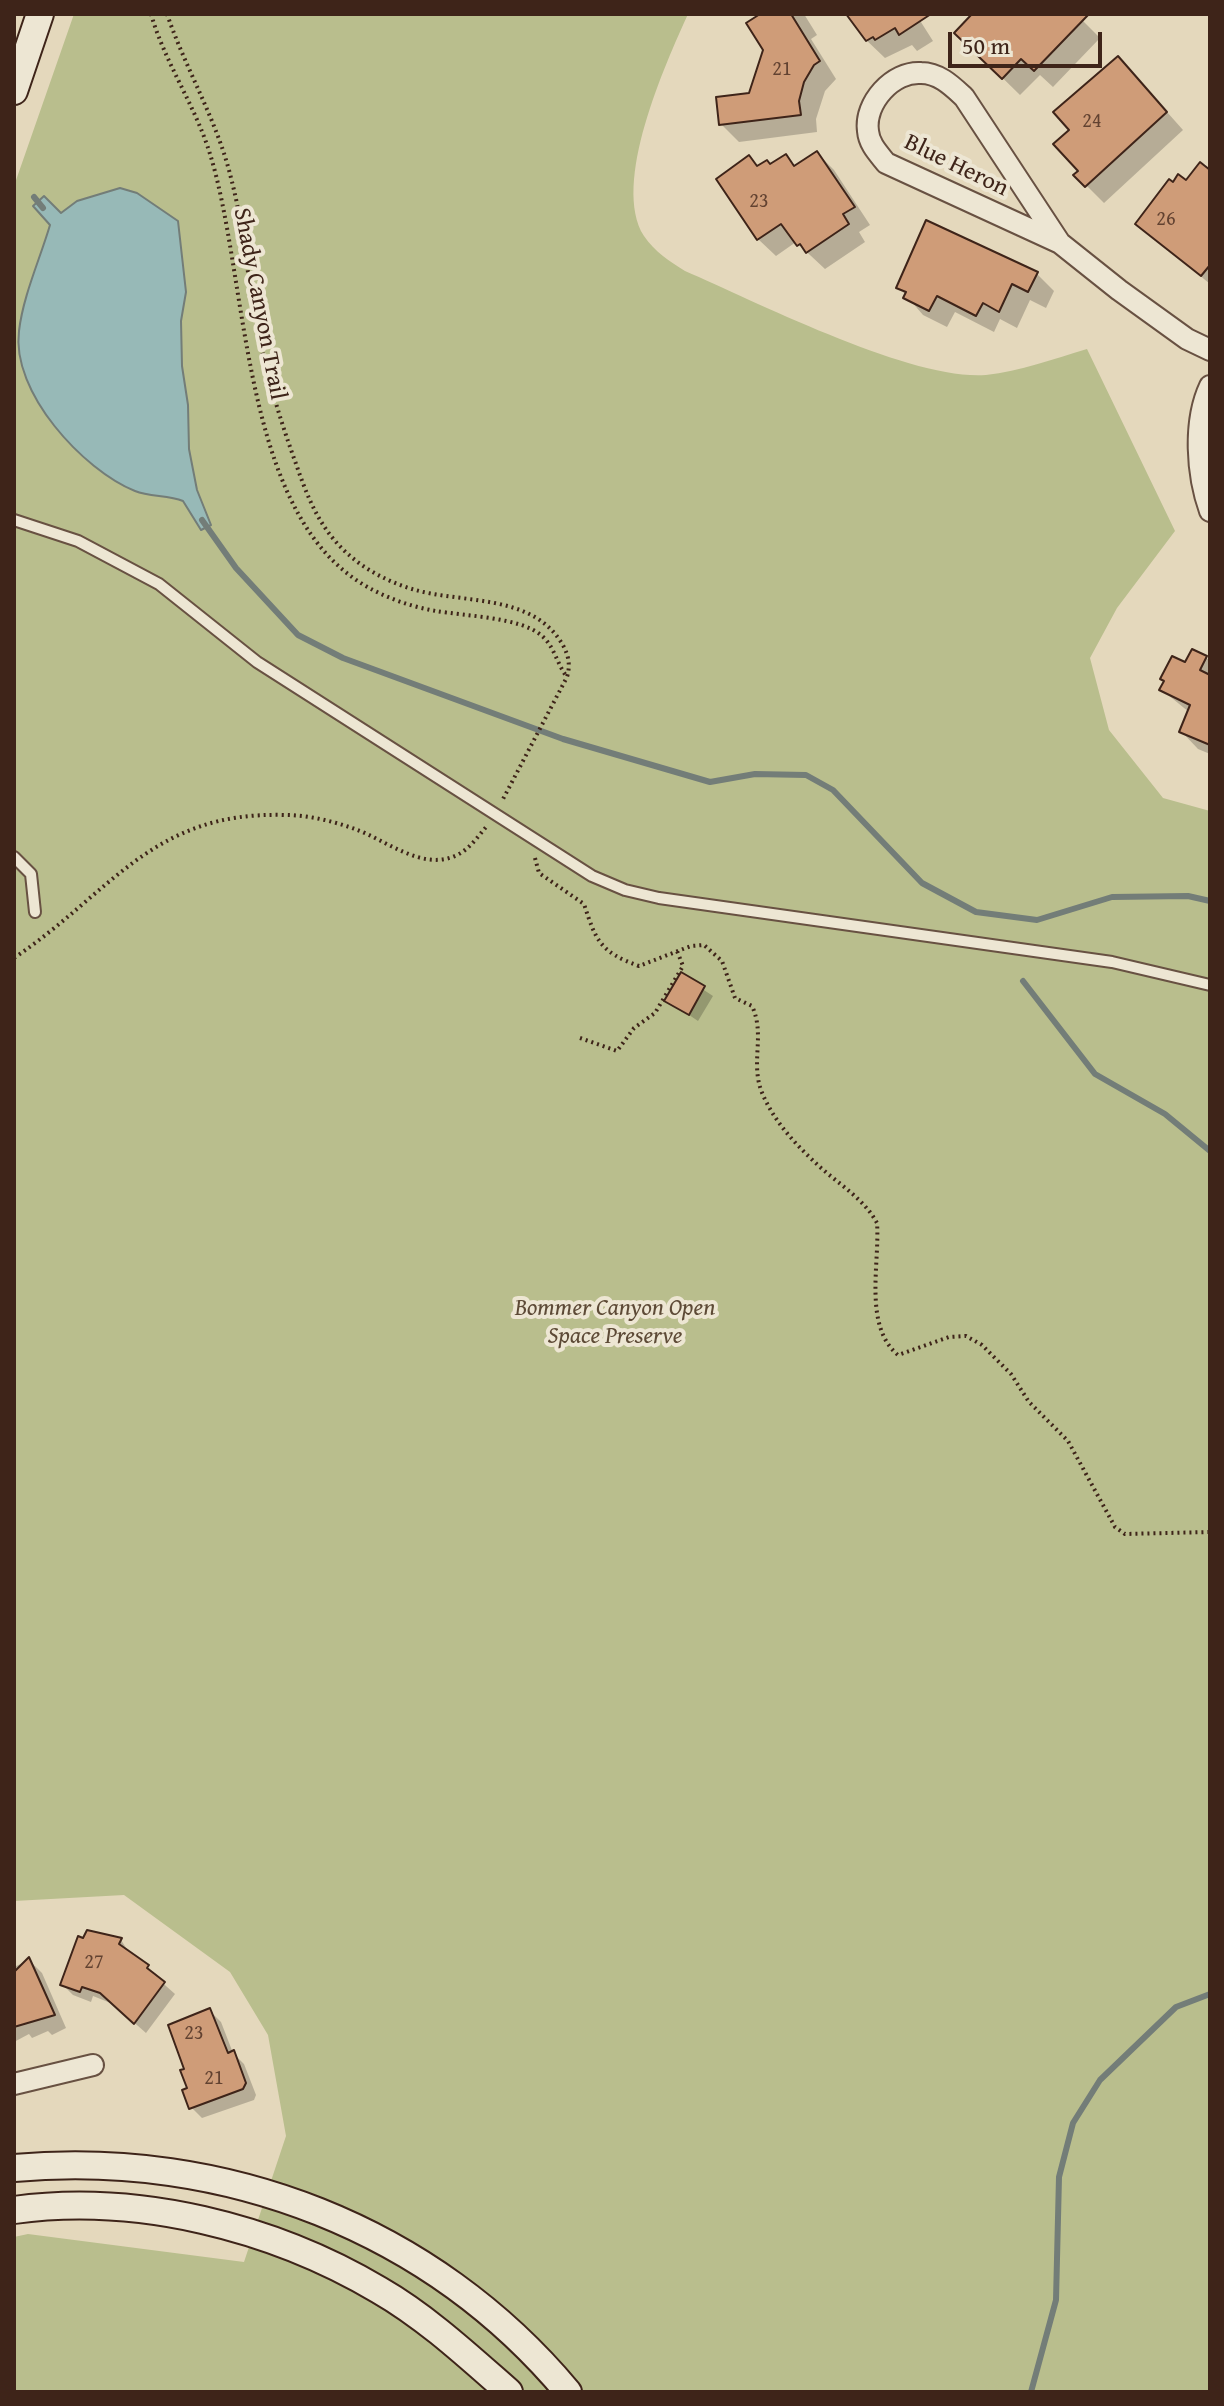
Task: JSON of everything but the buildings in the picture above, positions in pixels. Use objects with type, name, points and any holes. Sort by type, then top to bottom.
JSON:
[{"type":"street","points":[[14,91],[40,14]]},
{"type":"street","name":"Blue Heron","points":[[1060,243],[964,97],[945,80],[921,73],[908,75],[895,78],[879,95],[869,114],[867,130],[872,146],[886,163],[1060,243],[1187,339],[1210,350]]},
{"type":"street","points":[[1210,386],[1198,452],[1204,494],[1210,511]]},
{"type":"street","points":[[14,2084],[93,2065]]},
{"type":"street","points":[[14,2168],[68,2163],[177,2171],[272,2194],[336,2219],[420,2261],[487,2307],[541,2359],[568,2392]]},
{"type":"street","points":[[14,2210],[101,2207],[160,2213],[217,2224],[276,2242],[328,2263],[380,2290],[434,2329],[509,2392]]},
{"type":"lane","points":[[14,520],[78,541],[159,584],[257,662],[492,819],[592,876],[636,893],[1112,962],[1210,985]]},
{"type":"lane","points":[[14,857],[31,874],[35,912]]},
{"type":"path","name":"Shady Canyon Trail","points":[[151,14],[210,153],[226,220],[251,370],[280,469],[303,521],[327,555],[366,586],[432,611],[531,628],[545,639],[566,678]]},
{"type":"path","name":"Shady Canyon Trail","points":[[167,14],[222,145],[236,200],[270,383],[306,493],[322,524],[353,558],[393,582],[437,594],[506,605],[538,617],[554,632],[565,649],[569,663],[566,678]]},
{"type":"path","points":[[14,958],[139,856],[181,832],[208,823],[259,814],[309,816],[357,829],[410,854],[440,860],[458,855],[471,846],[492,819],[566,678]]},
{"type":"path","points":[[492,819],[500,830]]},
{"type":"path","points":[[530,851],[539,873],[584,904],[601,946],[619,959],[639,966],[677,951],[704,945],[716,951],[730,976],[735,998],[752,1006],[760,1024],[756,1076],[763,1096],[783,1128],[819,1167],[870,1211],[877,1223],[877,1314],[886,1345],[898,1355],[949,1337],[966,1336],[982,1345],[1011,1374],[1029,1402],[1068,1441],[1115,1527],[1125,1534],[1210,1532]]},
{"type":"path","points":[[580,1038],[617,1051],[634,1028],[660,1007],[683,966],[677,951]]},
{"type":"green space","name":"Bommer Canyon Open Space Preserve","points":[[74,14],[688,14],[655,93],[637,156],[635,214],[644,236],[653,247],[685,271],[835,337],[918,366],[955,374],[986,375],[1024,368],[1087,349],[1175,531],[1117,608],[1090,658],[1109,730],[1163,798],[1210,811],[1210,2392],[14,2392],[14,2237],[28,2234],[244,2262],[286,2136],[268,2035],[230,1972],[124,1895],[14,1901],[14,186]]},
{"type":"water","points":[[120,188],[137,193],[178,221],[186,292],[181,321],[189,449],[197,490],[211,525],[201,530],[183,501],[135,491],[115,481],[73,447],[38,403],[26,379],[20,355],[19,331],[24,304],[50,225],[33,206],[44,196],[61,213],[77,201]]},
{"type":"waterway","points":[[34,197],[43,208]]},
{"type":"waterway","points":[[202,520],[236,568],[298,635],[343,658],[563,739],[710,782],[755,774],[806,775],[833,790],[922,883],[976,912],[1037,920],[1112,897],[1188,896],[1210,901]]},
{"type":"waterway","points":[[1023,981],[1095,1074],[1165,1114],[1210,1151]]},
{"type":"waterway","points":[[1031,2392],[1056,2300],[1059,2177],[1073,2123],[1100,2080],[1176,2007],[1210,1994]]}]
